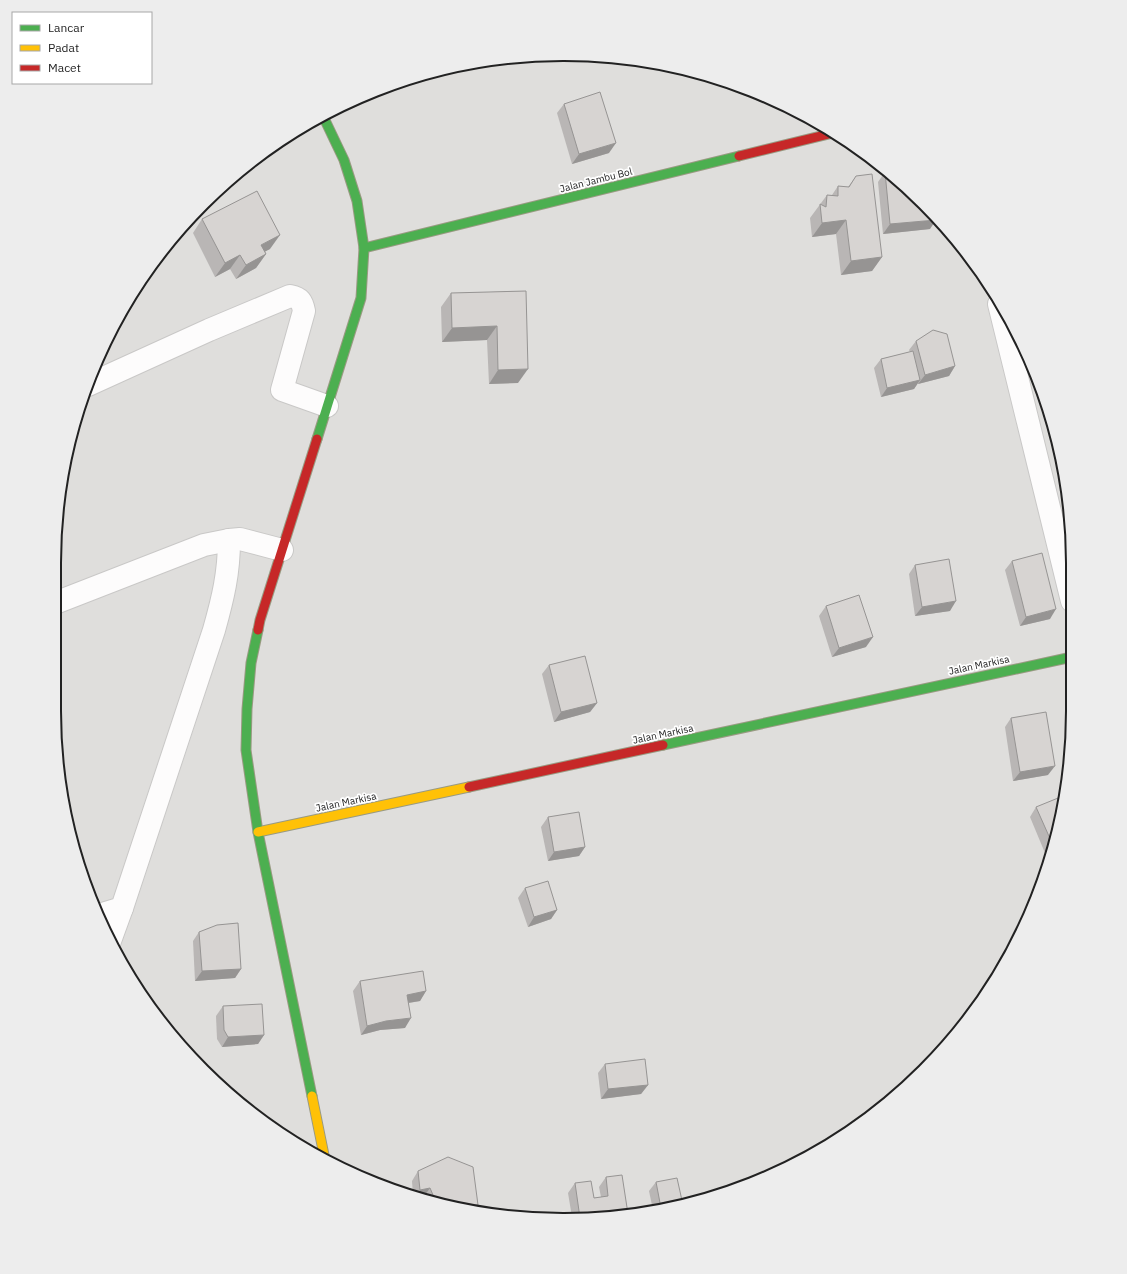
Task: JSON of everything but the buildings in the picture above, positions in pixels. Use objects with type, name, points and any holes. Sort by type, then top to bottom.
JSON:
[{"type":"street","points":[[323,1152],[258,832],[246,750],[247,710],[251,663],[272,548],[327,406],[361,298],[364,248],[357,201],[344,160],[325,121]]},
{"type":"street","name":"Jalan Jambu Bol","points":[[364,248],[826,135]]},
{"type":"street","points":[[95,382],[209,330],[290,296],[298,298],[302,302],[304,311],[282,390],[327,406]]},
{"type":"street","points":[[1003,319],[1066,577]]},
{"type":"street","points":[[61,601],[204,545],[234,539],[272,548]]},
{"type":"street","points":[[113,933],[214,630],[224,595],[234,539]]},
{"type":"street","name":"Jalan Markisa","points":[[258,832],[1066,658]]},
{"type":"street","points":[[104,914],[122,908]]},
{"type":"shaded area","points":[[564,61],[629,65],[662,71],[694,78],[756,99],[815,128],[843,146],[895,186],[919,208],[941,232],[981,284],[999,312],[1028,371],[1049,433],[1056,465],[1062,498],[1066,564],[1065,743],[1062,776],[1056,809],[1049,841],[1039,872],[1028,903],[999,962],[962,1016],[919,1066],[895,1088],[843,1128],[815,1146],[756,1175],[694,1196],[629,1209],[564,1213],[531,1212],[498,1209],[433,1196],[371,1175],[312,1146],[258,1109],[208,1066],[186,1042],[146,990],[128,962],[99,903],[78,841],[65,776],[61,710],[62,531],[65,498],[78,433],[99,371],[128,312],[146,284],[186,232],[208,208],[232,186],[284,146],[312,128],[371,99],[433,78],[465,71],[498,65]]},
{"type":"traffic: fast","points":[[317,439],[361,298],[364,248],[357,201],[344,160],[325,121]]},
{"type":"traffic: fast","points":[[364,248],[739,156]]},
{"type":"traffic: fast","points":[[258,630],[251,663],[247,709],[246,750],[258,832],[312,1096]]},
{"type":"traffic: fast","points":[[663,745],[1066,658]]},
{"type":"traffic: slow","points":[[258,832],[469,787]]},
{"type":"traffic: slow","points":[[312,1096],[323,1152]]},
{"type":"traffic: jam","points":[[739,156],[826,135]]},
{"type":"traffic: jam","points":[[258,630],[317,439]]},
{"type":"traffic: jam","points":[[469,787],[663,745]]}]
